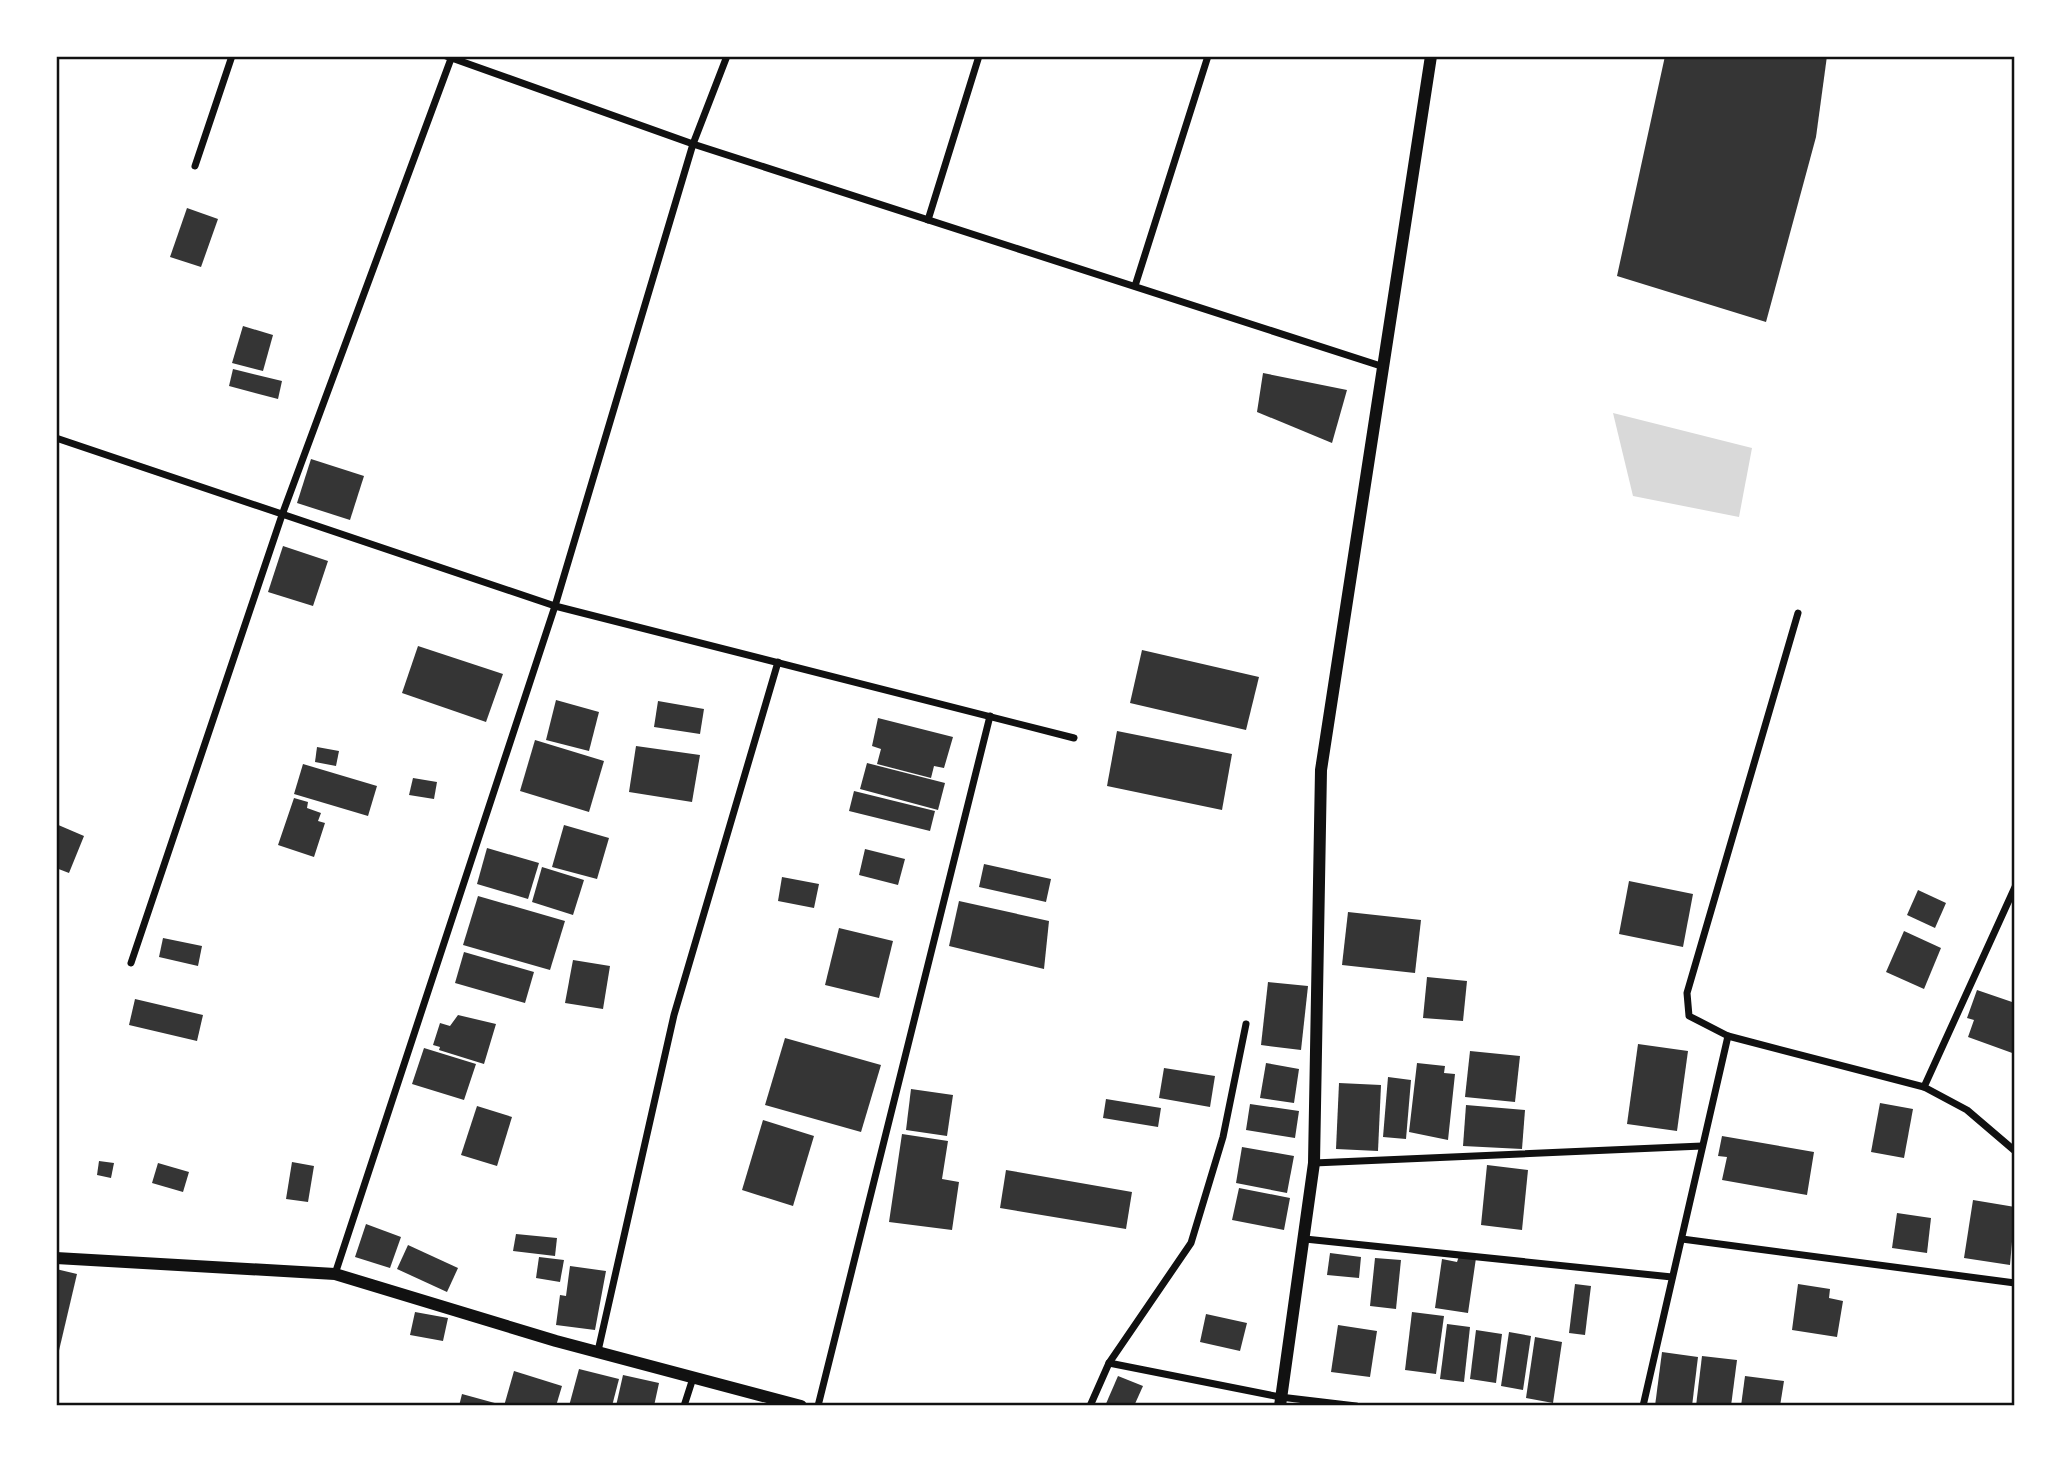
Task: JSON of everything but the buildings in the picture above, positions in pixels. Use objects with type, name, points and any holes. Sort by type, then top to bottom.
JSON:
[{"type":"street","points":[[195,166],[232,56]]},
{"type":"street","points":[[335,1274],[555,606],[693,144],[727,56]]},
{"type":"street","points":[[928,220],[979,56]]},
{"type":"street","points":[[1135,286],[1208,56]]},
{"type":"street","points":[[1280,1401],[1306,1239],[1314,1163],[1321,770],[1431,56]]},
{"type":"street","points":[[131,963],[282,515],[450,57],[693,144],[1384,367]]},
{"type":"street","points":[[56,438],[555,606],[1074,738]]},
{"type":"street","points":[[1798,613],[1687,993],[1689,1016],[1728,1036],[1924,1087],[1966,1110],[2015,1152]]},
{"type":"street","points":[[598,1351],[674,1015],[778,662]]},
{"type":"street","points":[[818,1406],[989,716]]},
{"type":"street","points":[[1924,1087],[2015,887]]},
{"type":"street","points":[[2006,906],[2015,910]]},
{"type":"street","points":[[1090,1406],[1109,1363],[1191,1243],[1223,1137],[1246,1024]]},
{"type":"street","points":[[1643,1406],[1728,1036]]},
{"type":"street","points":[[1314,1163],[1702,1146]]},
{"type":"street","points":[[1306,1239],[1672,1277]]},
{"type":"street","points":[[1682,1239],[2015,1283]]},
{"type":"street","points":[[56,1258],[335,1274],[598,1351],[801,1406]]},
{"type":"street","points":[[1109,1363],[1280,1401],[1356,1406]]},
{"type":"street","points":[[684,1406],[693,1377]]},
{"type":"shaded area","points":[[1613,413],[1752,448],[1739,517],[1633,496]]}]
